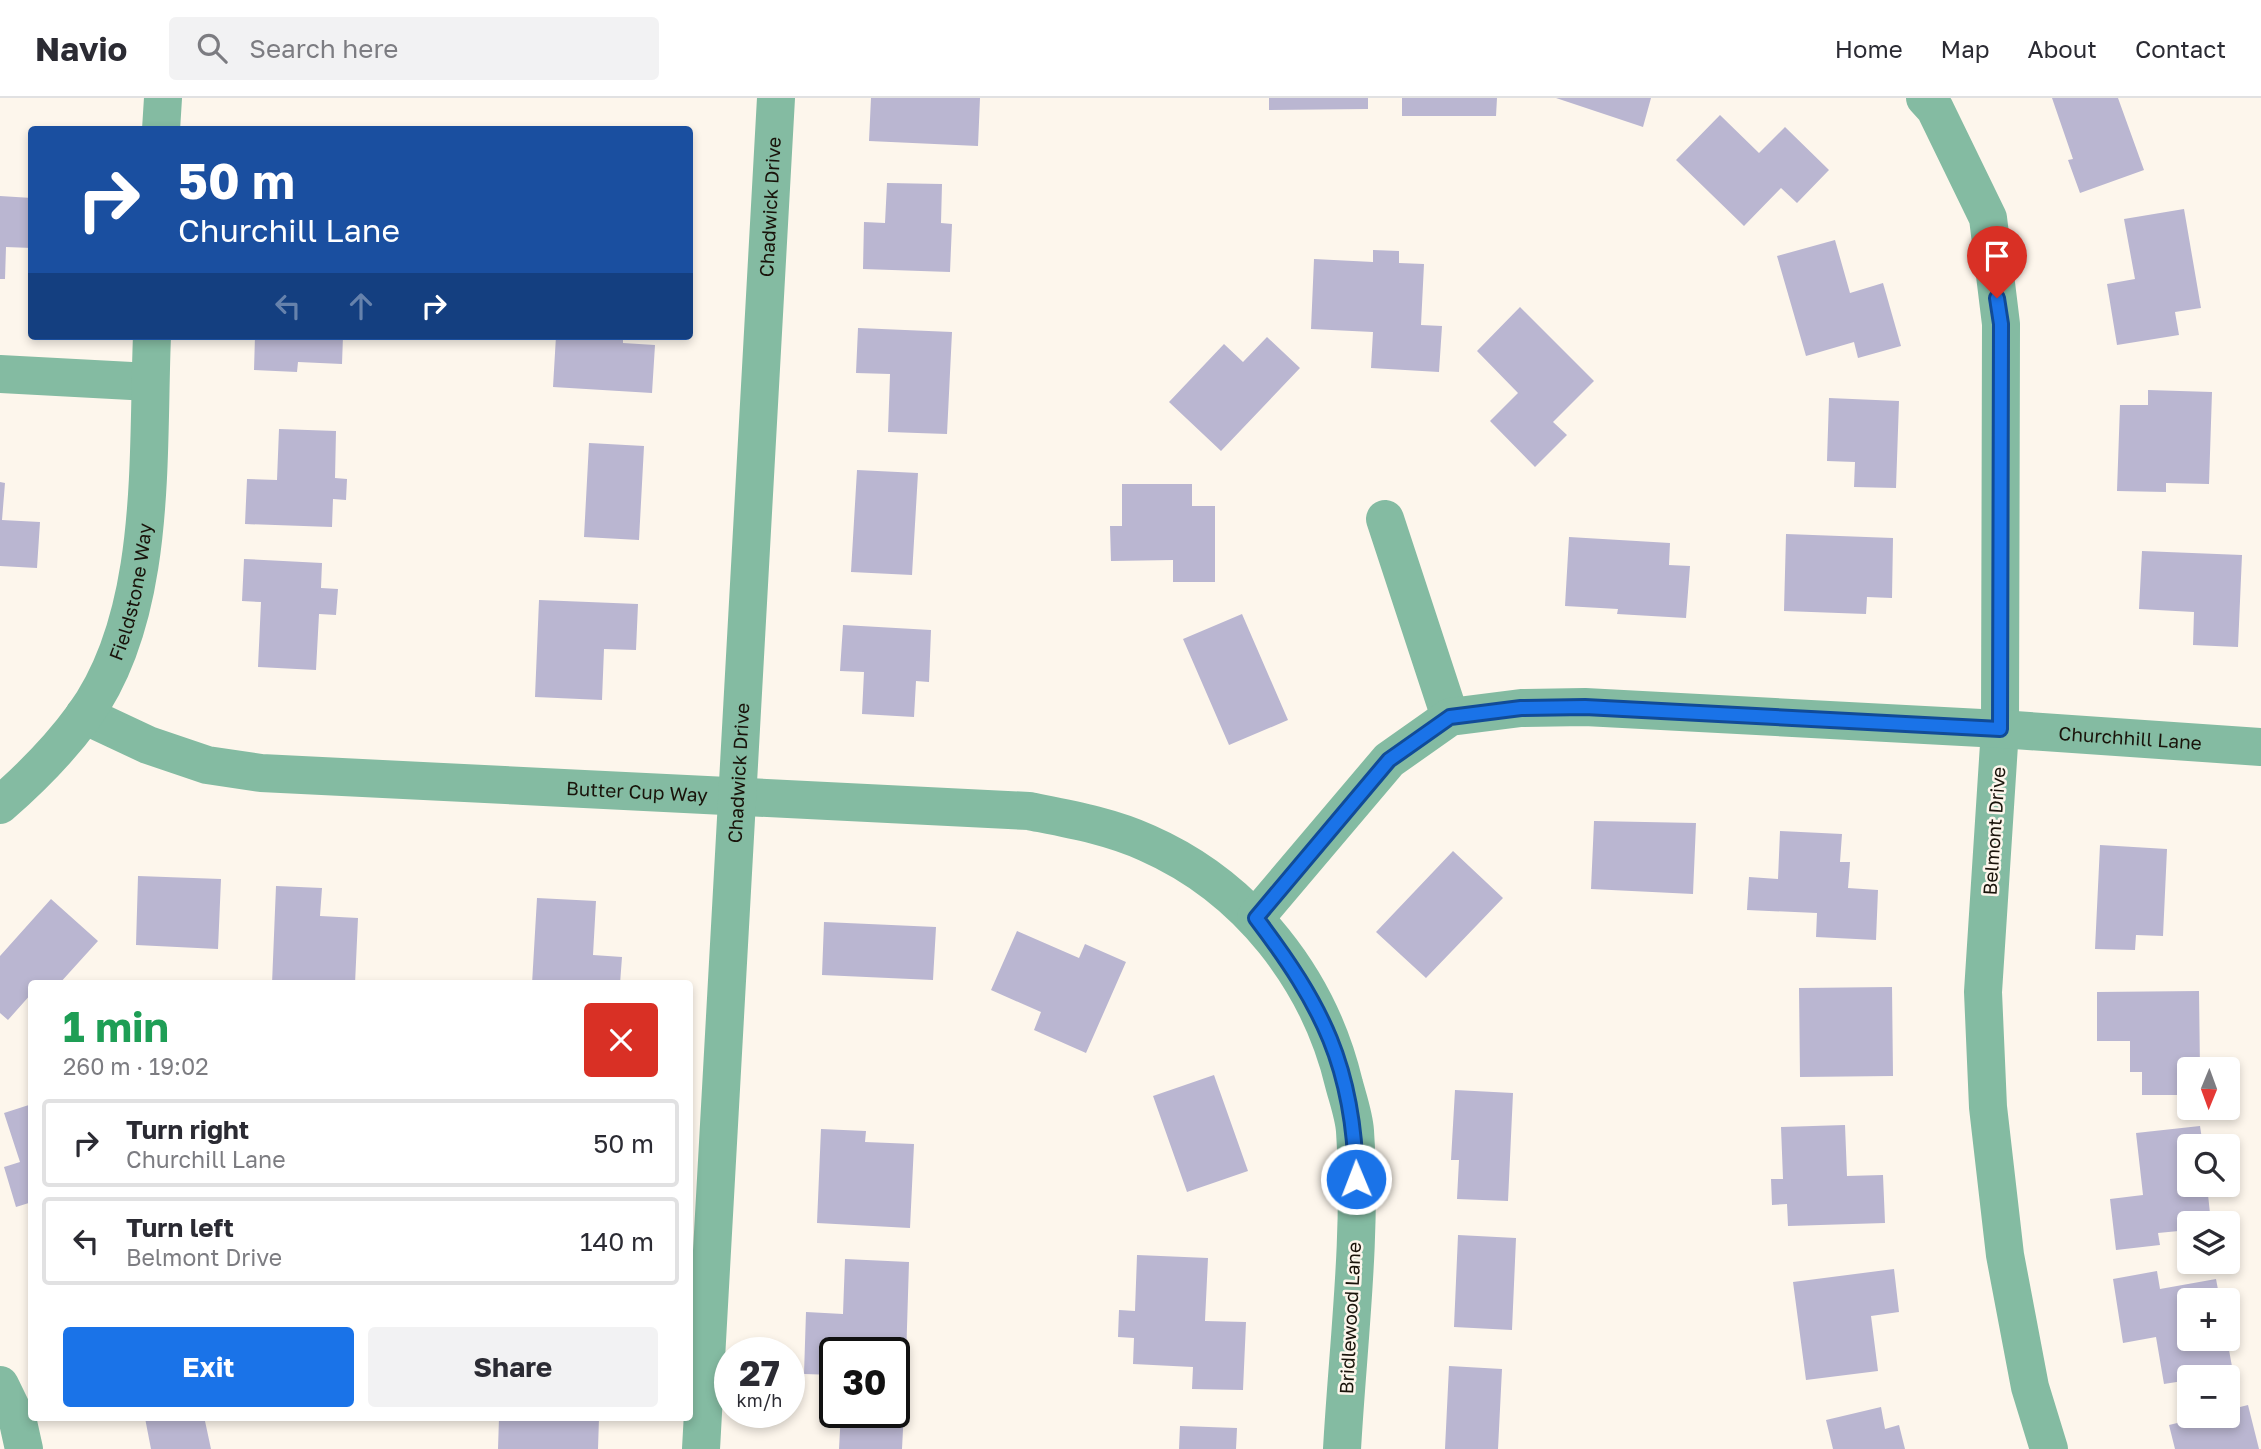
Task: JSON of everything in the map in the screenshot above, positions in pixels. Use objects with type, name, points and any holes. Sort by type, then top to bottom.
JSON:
[{"type":"street","points":[[161,126],[163,98]]},
{"type":"street","name":"Chadwick Drive","points":[[701,1449],[776,98]]},
{"type":"street","name":"Belmont Drive","points":[[1925,98],[1935,109],[1988,218],[1999,311],[2000,729],[1983,992],[1988,1107],[2005,1255],[2030,1387],[2049,1449]]},
{"type":"street","name":"Fieldstone Way","points":[[0,805],[38,771],[85,715],[121,642],[138,582],[152,340]]},
{"type":"street","points":[[0,374],[150,383]]},
{"type":"street","points":[[1256,918],[1389,760],[1450,717],[1385,519]]},
{"type":"street","name":"Churchhill Lane","points":[[1450,717],[1521,708],[1585,707],[2000,729],[2261,747]]},
{"type":"street","name":"Butter Cup Way","points":[[85,715],[148,745],[207,765],[261,773],[1029,811],[1092,824],[1147,843],[1202,874],[1256,918]]},
{"type":"street","name":"Bridlewood Lane","points":[[1256,918],[1300,976],[1335,1046],[1355,1128],[1356,1204],[1342,1449]]},
{"type":"street","points":[[0,1385],[18,1422],[24,1449]]},
{"type":"building","points":[[871,98],[980,98],[978,146],[869,141]]},
{"type":"building","points":[[1269,98],[1368,98],[1368,109],[1269,110]]},
{"type":"building","points":[[1402,98],[1497,98],[1496,116],[1402,116]]},
{"type":"building","points":[[1556,98],[1651,98],[1643,127]]},
{"type":"building","points":[[2052,98],[2118,98],[2144,170],[2080,193],[2068,160],[2073,159]]},
{"type":"building","points":[[1720,115],[1759,153],[1785,127],[1829,170],[1797,203],[1781,188],[1744,226],[1676,160]]},
{"type":"building","points":[[887,183],[942,184],[941,223],[952,224],[950,272],[863,269],[864,222],[885,223]]},
{"type":"building","points":[[0,196],[28,198],[28,248],[6,247],[5,279],[0,279]]},
{"type":"building","points":[[2184,209],[2201,308],[2175,312],[2179,335],[2117,345],[2107,284],[2135,279],[2124,219]]},
{"type":"building","points":[[1835,240],[1850,293],[1883,283],[1901,346],[1858,358],[1854,342],[1806,356],[1777,256]]},
{"type":"building","points":[[1373,250],[1399,251],[1399,263],[1424,264],[1421,325],[1442,326],[1439,372],[1371,368],[1373,332],[1311,329],[1314,259],[1373,262]]},
{"type":"building","points":[[1520,307],[1594,381],[1553,422],[1567,435],[1535,467],[1490,421],[1518,393],[1477,351]]},
{"type":"building","points":[[858,328],[952,332],[947,434],[888,432],[890,374],[856,373]]},
{"type":"building","points":[[1267,337],[1300,368],[1221,451],[1169,402],[1224,344],[1243,362]]},
{"type":"building","points":[[255,340],[343,340],[342,364],[298,362],[297,372],[254,370]]},
{"type":"building","points":[[556,340],[623,340],[623,343],[655,345],[652,393],[553,387]]},
{"type":"building","points":[[2148,390],[2212,392],[2209,484],[2166,483],[2166,492],[2117,491],[2120,405],[2148,405]]},
{"type":"building","points":[[1829,398],[1899,401],[1896,488],[1854,487],[1855,462],[1827,461]]},
{"type":"building","points":[[279,429],[336,431],[335,478],[347,479],[346,500],[333,499],[332,527],[245,524],[247,479],[277,480]]},
{"type":"building","points":[[589,443],[644,446],[639,540],[584,537]]},
{"type":"building","points":[[857,470],[918,473],[912,575],[851,572]]},
{"type":"building","points":[[0,482],[5,483],[2,520],[40,522],[37,568],[0,566]]},
{"type":"building","points":[[1122,484],[1192,484],[1192,506],[1215,506],[1215,582],[1173,582],[1173,560],[1111,561],[1110,526],[1122,526]]},
{"type":"building","points":[[1786,534],[1893,538],[1892,598],[1867,597],[1866,614],[1784,611]]},
{"type":"building","points":[[1569,537],[1670,543],[1669,565],[1690,566],[1686,618],[1617,614],[1618,609],[1565,606]]},
{"type":"building","points":[[2142,551],[2242,555],[2238,647],[2193,645],[2194,612],[2139,609]]},
{"type":"building","points":[[244,559],[322,563],[321,588],[338,589],[336,615],[319,614],[316,670],[258,667],[261,602],[242,601]]},
{"type":"building","points":[[539,600],[638,604],[636,650],[604,649],[602,700],[535,697]]},
{"type":"building","points":[[1242,614],[1288,720],[1229,745],[1183,639]]},
{"type":"building","points":[[843,625],[931,630],[929,682],[916,681],[914,717],[862,714],[864,672],[840,671]]},
{"type":"building","points":[[1594,821],[1696,823],[1693,894],[1591,889]]},
{"type":"building","points":[[1780,831],[1842,834],[1840,862],[1850,862],[1848,888],[1878,890],[1876,940],[1816,937],[1817,913],[1747,910],[1749,877],[1778,879]]},
{"type":"building","points":[[2100,845],[2167,849],[2163,936],[2136,935],[2135,950],[2095,949]]},
{"type":"building","points":[[1453,851],[1503,898],[1426,978],[1376,932]]},
{"type":"building","points":[[138,876],[221,879],[218,949],[136,945]]},
{"type":"building","points":[[276,886],[322,888],[320,916],[358,918],[355,980],[272,980]]},
{"type":"building","points":[[537,898],[596,901],[593,955],[622,957],[620,980],[532,980]]},
{"type":"building","points":[[51,899],[98,941],[63,980],[28,980],[28,998],[8,1020],[0,1013],[0,956]]},
{"type":"building","points":[[824,922],[936,927],[933,980],[822,975]]},
{"type":"building","points":[[1017,931],[1079,958],[1085,944],[1126,962],[1086,1053],[1034,1030],[1041,1012],[991,990]]},
{"type":"building","points":[[1892,987],[1893,1076],[1800,1077],[1799,988]]},
{"type":"building","points":[[2199,991],[2200,1057],[2177,1057],[2177,1095],[2142,1095],[2142,1072],[2130,1072],[2130,1041],[2097,1041],[2097,992]]},
{"type":"building","points":[[1214,1075],[1248,1171],[1187,1192],[1153,1096]]},
{"type":"building","points":[[1455,1090],[1513,1093],[1508,1201],[1457,1199],[1459,1160],[1451,1160]]},
{"type":"building","points":[[28,1105],[28,1203],[16,1207],[4,1167],[20,1162],[4,1113]]},
{"type":"building","points":[[1845,1125],[1847,1176],[1883,1175],[1885,1223],[1788,1226],[1787,1204],[1772,1205],[1771,1179],[1783,1179],[1781,1127]]},
{"type":"building","points":[[2200,1126],[2201,1134],[2177,1134],[2177,1197],[2208,1197],[2210,1211],[2177,1211],[2177,1231],[2158,1233],[2160,1245],[2116,1250],[2110,1199],[2143,1195],[2136,1133]]},
{"type":"building","points":[[821,1129],[866,1131],[865,1142],[914,1144],[910,1228],[817,1223]]},
{"type":"building","points":[[1458,1235],[1516,1238],[1512,1330],[1454,1327]]},
{"type":"building","points":[[1137,1255],[1208,1258],[1205,1321],[1246,1322],[1243,1390],[1192,1389],[1193,1367],[1133,1364],[1134,1338],[1118,1337],[1119,1310],[1135,1311]]},
{"type":"building","points":[[845,1259],[909,1262],[907,1337],[819,1337],[819,1374],[805,1374],[806,1312],[843,1314]]},
{"type":"building","points":[[1894,1269],[1899,1312],[1871,1316],[1878,1371],[1806,1380],[1793,1282]]},
{"type":"building","points":[[2157,1271],[2160,1289],[2216,1279],[2218,1288],[2177,1288],[2177,1351],[2229,1351],[2232,1365],[2177,1365],[2177,1382],[2164,1384],[2156,1337],[2123,1343],[2113,1279]]},
{"type":"building","points":[[1449,1366],[1502,1369],[1498,1449],[1445,1449]]},
{"type":"building","points":[[2248,1405],[2259,1449],[2175,1449],[2169,1425],[2177,1423],[2177,1428],[2240,1428],[2240,1407]]},
{"type":"building","points":[[1881,1407],[1885,1429],[1899,1425],[1905,1449],[1833,1449],[1826,1420]]},
{"type":"building","points":[[146,1421],[205,1421],[211,1449],[151,1449]]},
{"type":"building","points":[[499,1421],[599,1421],[598,1449],[498,1449]]},
{"type":"building","points":[[1180,1426],[1237,1428],[1236,1449],[1179,1449]]},
{"type":"building","points":[[840,1428],[903,1428],[902,1449],[839,1449]]},
{"type":"route","points":[[1356,1179],[1355,1128],[1335,1046],[1300,976],[1256,918],[1389,760],[1450,717],[1521,708],[1585,707],[2000,729],[2001,324],[1997,298]]}]
